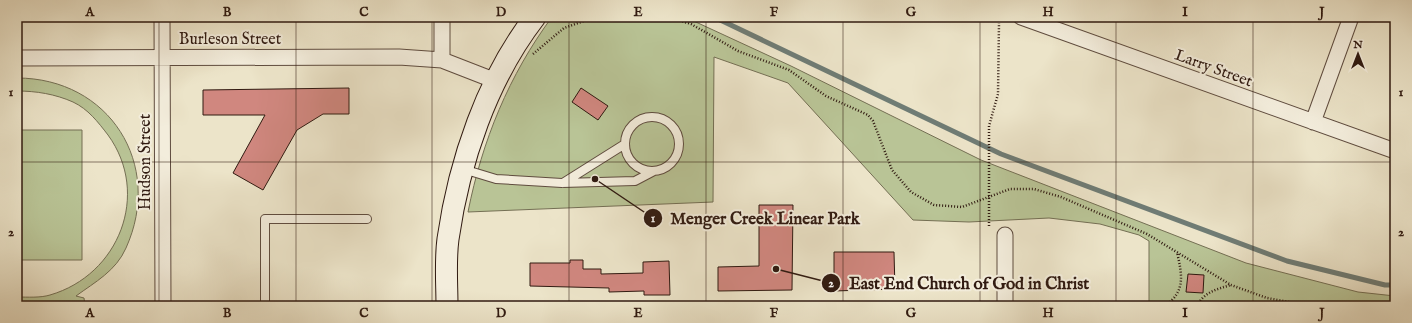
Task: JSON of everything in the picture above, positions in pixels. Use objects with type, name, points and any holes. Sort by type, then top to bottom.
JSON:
[{"type":"main road","points":[[447,306],[448,240],[468,150],[482,112],[496,81],[519,39],[535,17]]},
{"type":"street","name":"Hudson Street","points":[[162,17],[163,306]]},
{"type":"street","points":[[442,17],[442,60]]},
{"type":"street","name":"Larry Street","points":[[1021,17],[1395,151]]},
{"type":"street","points":[[1313,122],[1351,17]]},
{"type":"street","name":"Burleson Street","points":[[17,58],[162,56],[399,57],[442,60],[496,81]]},
{"type":"street","points":[[1005,235],[1005,306]]},
{"type":"lane","points":[[464,169],[496,179],[562,184],[635,181],[654,171],[663,169],[670,164],[679,148],[679,139],[671,124],[654,117],[645,118],[630,128],[626,135],[625,144],[626,153],[637,166],[654,171]]},
{"type":"lane","points":[[562,184],[625,144]]},
{"type":"lane","points":[[265,306],[265,219],[367,219]]},
{"type":"path","points":[[529,57],[564,28],[595,17]]},
{"type":"path","points":[[668,17],[691,24],[738,51],[789,70],[826,96],[868,115],[874,121],[892,170],[911,192],[934,205],[962,207],[1010,189],[1021,188],[1034,189],[1061,196],[1147,234],[1231,285],[1267,298],[1311,306]]},
{"type":"path","points":[[989,226],[989,126],[998,94],[999,23]]},
{"type":"path","points":[[1165,306],[1176,297],[1181,280],[1177,252]]},
{"type":"path","points":[[1196,306],[1208,293],[1231,285]]},
{"type":"path","points":[[1365,306],[1395,303]]},
{"type":"green space","points":[[552,17],[685,17],[791,66],[981,160],[1246,263],[1358,292],[1395,296],[1395,306],[1149,306],[1149,241],[1139,235],[1100,224],[1049,218],[969,222],[913,220],[788,83],[714,57],[713,202],[468,212],[481,160],[489,134],[499,110],[510,85],[523,62]]},
{"type":"green space","points":[[17,78],[50,82],[78,93],[102,110],[120,132],[132,157],[138,186],[136,217],[126,248],[117,263],[98,281],[76,296],[84,298],[85,306],[17,306],[17,297],[46,296],[74,285],[94,270],[110,251],[121,230],[127,206],[127,182],[121,158],[108,135],[83,108],[66,99],[52,95],[38,92],[17,91]]},
{"type":"green space","points":[[17,130],[82,130],[82,260],[17,260]]},
{"type":"building","points":[[349,88],[349,114],[323,114],[297,130],[263,190],[233,173],[265,115],[203,115],[203,90]]},
{"type":"building","points":[[581,88],[608,106],[598,120],[572,102]]},
{"type":"building","points":[[759,205],[793,205],[792,290],[718,291],[718,267],[759,266]]},
{"type":"building","points":[[834,252],[894,252],[895,289],[834,291]]},
{"type":"building","points":[[570,260],[583,260],[583,269],[601,269],[601,274],[643,273],[643,262],[669,261],[670,295],[644,295],[644,291],[609,292],[609,288],[530,286],[530,263],[570,263]]},
{"type":"building","points":[[1188,274],[1204,275],[1203,293],[1186,292]]},
{"type":"waterway","points":[[714,17],[1001,154],[1287,261],[1385,285],[1395,285]]},
{"type":"place","name":"Menger Creek Linear Park","points":[[595,179]]},
{"type":"place","name":"East End Church of God in Christ","points":[[776,269]]}]
